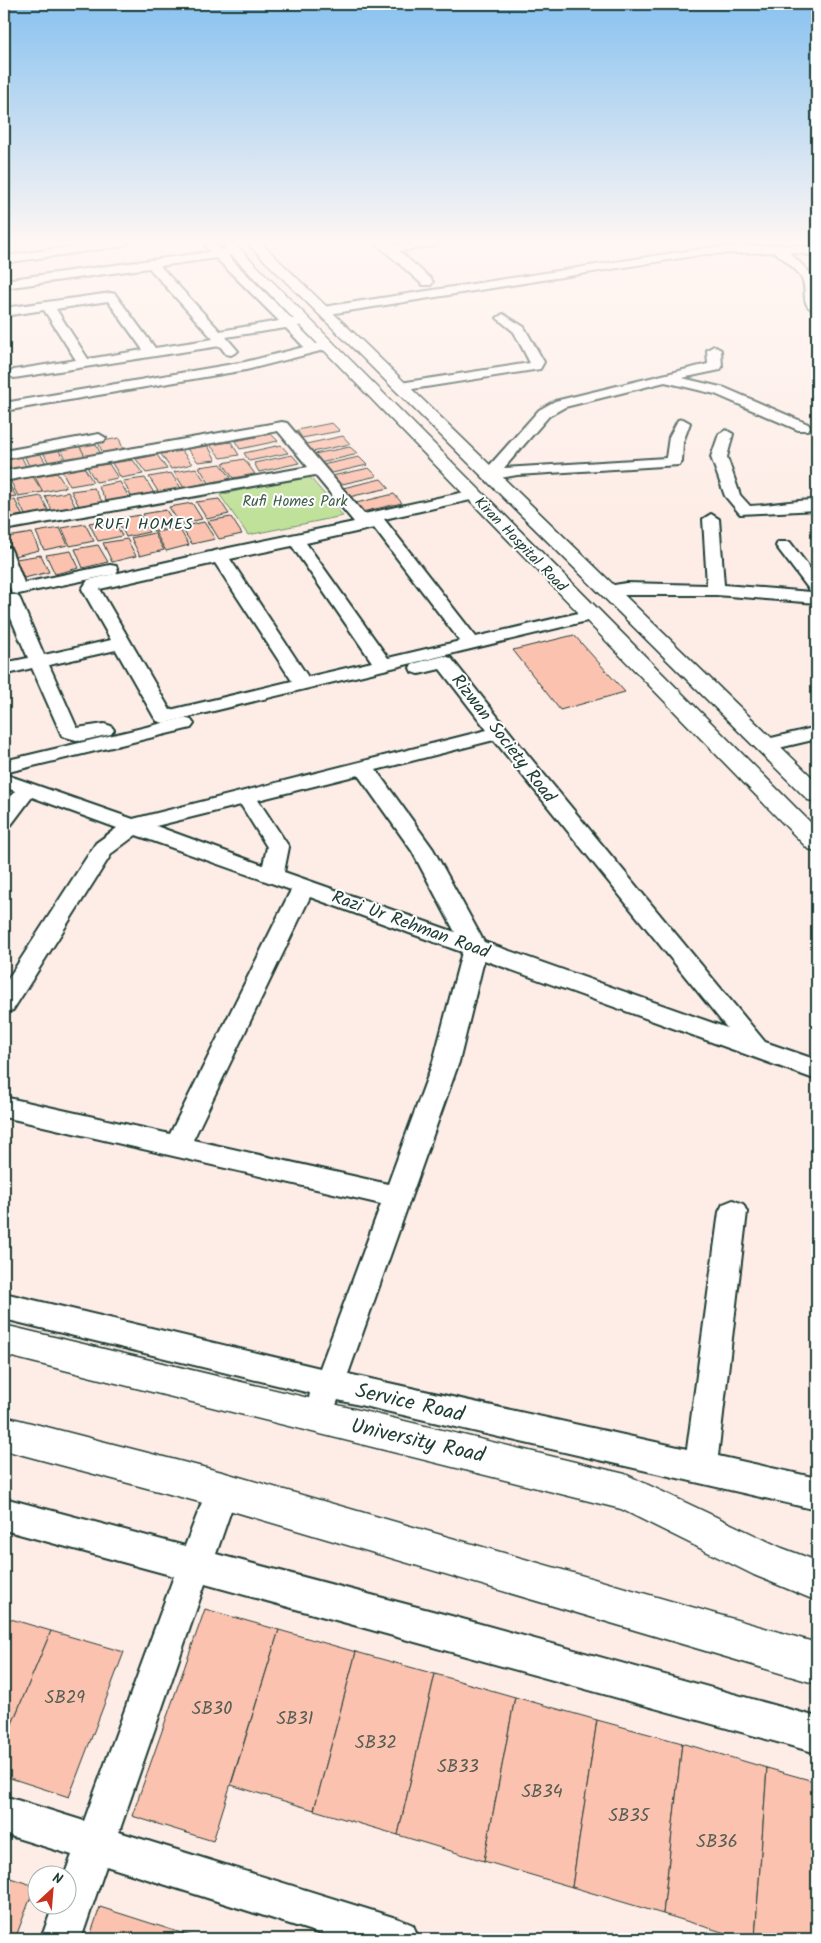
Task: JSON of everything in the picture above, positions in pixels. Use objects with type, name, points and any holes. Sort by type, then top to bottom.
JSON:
[{"type":"main road","name":"Kiran Hospital Road","points":[[307,334],[474,495],[817,843]]},
{"type":"main road","name":"Kiran Hospital Road","points":[[346,334],[817,795]]},
{"type":"main road","name":"University Road","points":[[4,1340],[323,1400],[625,1492],[677,1516],[756,1557],[817,1581]]},
{"type":"main road","points":[[4,1434],[222,1490],[817,1664]]},
{"type":"street","points":[[65,334],[84,363]]},
{"type":"street","points":[[138,334],[152,353]]},
{"type":"street","points":[[215,334],[246,366]]},
{"type":"street","points":[[28,403],[11,370],[84,363],[152,353],[240,334]]},
{"type":"street","points":[[400,387],[535,366],[537,362],[521,334]]},
{"type":"street","points":[[4,407],[272,361],[319,346]]},
{"type":"street","points":[[489,475],[544,413],[560,404],[692,371],[712,369],[716,367],[714,350]]},
{"type":"street","points":[[666,378],[720,391],[804,427]]},
{"type":"street","points":[[489,475],[517,470],[674,462],[673,450],[676,434],[683,423]]},
{"type":"street","points":[[4,476],[281,426],[320,469],[360,519]]},
{"type":"street","points":[[726,434],[719,457],[733,496],[746,511],[778,509],[789,505],[817,505]]},
{"type":"street","points":[[4,455],[99,438]]},
{"type":"street","points":[[4,526],[320,469]]},
{"type":"street","points":[[15,594],[474,495]]},
{"type":"street","points":[[711,519],[716,590]]},
{"type":"street","points":[[164,717],[91,591],[94,584],[219,555],[378,522],[471,643]]},
{"type":"street","points":[[296,539],[384,665]]},
{"type":"street","points":[[784,546],[817,589]]},
{"type":"street","points":[[4,552],[15,594],[40,662],[69,732],[80,736],[591,615]]},
{"type":"street","points":[[219,555],[303,682]]},
{"type":"street","points":[[609,592],[626,588],[716,590],[817,598]]},
{"type":"street","points":[[4,670],[122,643]]},
{"type":"street","name":"Rizwan Society Road","points":[[4,767],[444,662],[498,733],[701,978],[757,1049]]},
{"type":"street","points":[[4,1004],[104,848],[135,826],[498,733]]},
{"type":"street","points":[[766,745],[817,733]]},
{"type":"street","points":[[323,1400],[446,1062],[475,948],[422,849],[363,767]]},
{"type":"street","name":"Razi Ur Rehman Road","points":[[4,780],[817,1070]]},
{"type":"street","points":[[4,820],[28,789]]},
{"type":"street","points":[[246,797],[278,847],[272,875]]},
{"type":"street","points":[[177,1146],[304,886]]},
{"type":"street","points":[[4,1107],[398,1197]]},
{"type":"street","points":[[701,1467],[733,1212]]},
{"type":"street","name":"Service Road","points":[[4,1306],[323,1400],[701,1467],[817,1494]]},
{"type":"street","points":[[61,1939],[222,1490]]},
{"type":"street","points":[[4,1514],[455,1634],[817,1735]]},
{"type":"street","points":[[4,1815],[399,1939]]},
{"type":"green space","name":"Rufi Homes Park","points":[[307,474],[343,516],[248,535],[220,495]]},
{"type":"building","points":[[332,423],[340,431],[302,438],[297,430]]},
{"type":"building","points":[[271,434],[278,441],[240,449],[235,441]]},
{"type":"building","points":[[343,436],[350,444],[312,452],[306,444]]},
{"type":"building","points":[[119,438],[124,452],[104,456],[98,442]]},
{"type":"building","points":[[231,442],[239,455],[221,458],[210,445]]},
{"type":"building","points":[[95,443],[102,456],[86,458],[79,445]]},
{"type":"building","points":[[79,445],[86,458],[68,462],[60,448]]},
{"type":"building","points":[[281,445],[288,453],[249,461],[244,453]]},
{"type":"building","points":[[208,446],[216,460],[198,462],[187,449]]},
{"type":"building","points":[[350,447],[358,454],[320,463],[314,454]]},
{"type":"building","points":[[58,449],[65,462],[50,465],[43,452]]},
{"type":"building","points":[[182,451],[192,464],[171,469],[161,454]]},
{"type":"building","points":[[40,453],[47,465],[30,468],[24,455]]},
{"type":"building","points":[[157,455],[167,469],[146,473],[136,459]]},
{"type":"building","points":[[292,455],[299,463],[259,472],[254,463]]},
{"type":"building","points":[[21,456],[27,468],[12,472],[6,459]]},
{"type":"building","points":[[359,457],[367,465],[328,474],[322,465]]},
{"type":"building","points":[[244,459],[255,474],[233,478],[223,463]]},
{"type":"building","points":[[133,460],[143,474],[121,478],[112,463]]},
{"type":"building","points":[[109,464],[118,478],[96,482],[87,467]]},
{"type":"building","points":[[221,464],[231,478],[209,483],[199,467]]},
{"type":"building","points":[[84,467],[93,482],[70,486],[62,471]]},
{"type":"building","points":[[196,468],[206,483],[184,488],[174,472]]},
{"type":"building","points":[[369,468],[377,476],[338,485],[332,476]]},
{"type":"building","points":[[57,473],[66,487],[43,492],[35,477]]},
{"type":"building","points":[[171,473],[181,488],[159,493],[149,477]]},
{"type":"building","points":[[33,477],[43,492],[18,496],[10,480]]},
{"type":"building","points":[[145,478],[154,493],[132,498],[123,481]]},
{"type":"building","points":[[381,479],[389,488],[349,497],[343,488]]},
{"type":"building","points":[[6,480],[16,496],[4,498],[4,481]]},
{"type":"building","points":[[120,482],[129,497],[107,502],[98,486]]},
{"type":"building","points":[[94,488],[103,503],[80,508],[71,491]]},
{"type":"building","points":[[68,492],[76,508],[53,513],[45,496]]},
{"type":"building","points":[[394,494],[402,503],[362,512],[356,503]]},
{"type":"building","points":[[41,496],[49,512],[26,517],[18,500]]},
{"type":"building","points":[[219,499],[229,514],[207,519],[196,502]]},
{"type":"building","points":[[15,500],[22,515],[4,519],[4,501]]},
{"type":"building","points":[[192,503],[202,519],[180,524],[169,507]]},
{"type":"building","points":[[166,510],[176,526],[153,531],[143,514]]},
{"type":"building","points":[[140,515],[149,532],[126,537],[117,519]]},
{"type":"building","points":[[231,517],[242,534],[219,539],[208,521]]},
{"type":"building","points":[[113,519],[122,536],[98,541],[89,523]]},
{"type":"building","points":[[204,522],[215,539],[192,544],[181,527]]},
{"type":"building","points":[[85,524],[94,541],[70,546],[62,528]]},
{"type":"building","points":[[60,528],[68,545],[44,550],[36,532]]},
{"type":"building","points":[[179,528],[189,545],[166,551],[155,532]]},
{"type":"building","points":[[32,533],[39,550],[15,556],[7,537]]},
{"type":"building","points":[[154,533],[164,550],[140,556],[131,538]]},
{"type":"building","points":[[127,539],[136,556],[112,562],[103,543]]},
{"type":"building","points":[[98,545],[108,562],[83,568],[75,549]]},
{"type":"building","points":[[71,551],[79,568],[55,574],[46,555]]},
{"type":"building","points":[[41,555],[49,572],[24,578],[16,559]]},
{"type":"building","points":[[574,635],[625,692],[560,710],[513,650]]},
{"type":"building","points":[[205,1609],[279,1630],[213,1841],[132,1816]]},
{"type":"building","points":[[4,1617],[51,1631],[4,1743]]},
{"type":"building","points":[[279,1630],[356,1652],[314,1810],[231,1785]]},
{"type":"building","points":[[51,1631],[124,1652],[69,1797],[4,1776],[4,1743]]},
{"type":"building","points":[[356,1652],[435,1674],[398,1835],[314,1810]]},
{"type":"building","points":[[435,1674],[515,1697],[484,1861],[398,1835]]},
{"type":"building","points":[[515,1697],[597,1720],[572,1887],[484,1861]]},
{"type":"building","points":[[597,1720],[682,1743],[663,1914],[572,1887]]},
{"type":"building","points":[[682,1743],[767,1768],[755,1939],[745,1939],[663,1914]]},
{"type":"building","points":[[767,1768],[817,1782],[817,1939],[755,1939]]},
{"type":"building","points":[[4,1876],[28,1884],[28,1905],[15,1939],[4,1939]]},
{"type":"building","points":[[100,1907],[200,1939],[89,1939]]},
{"type":"district","name":"RUFI HOMES","points":[[144,523]]}]
